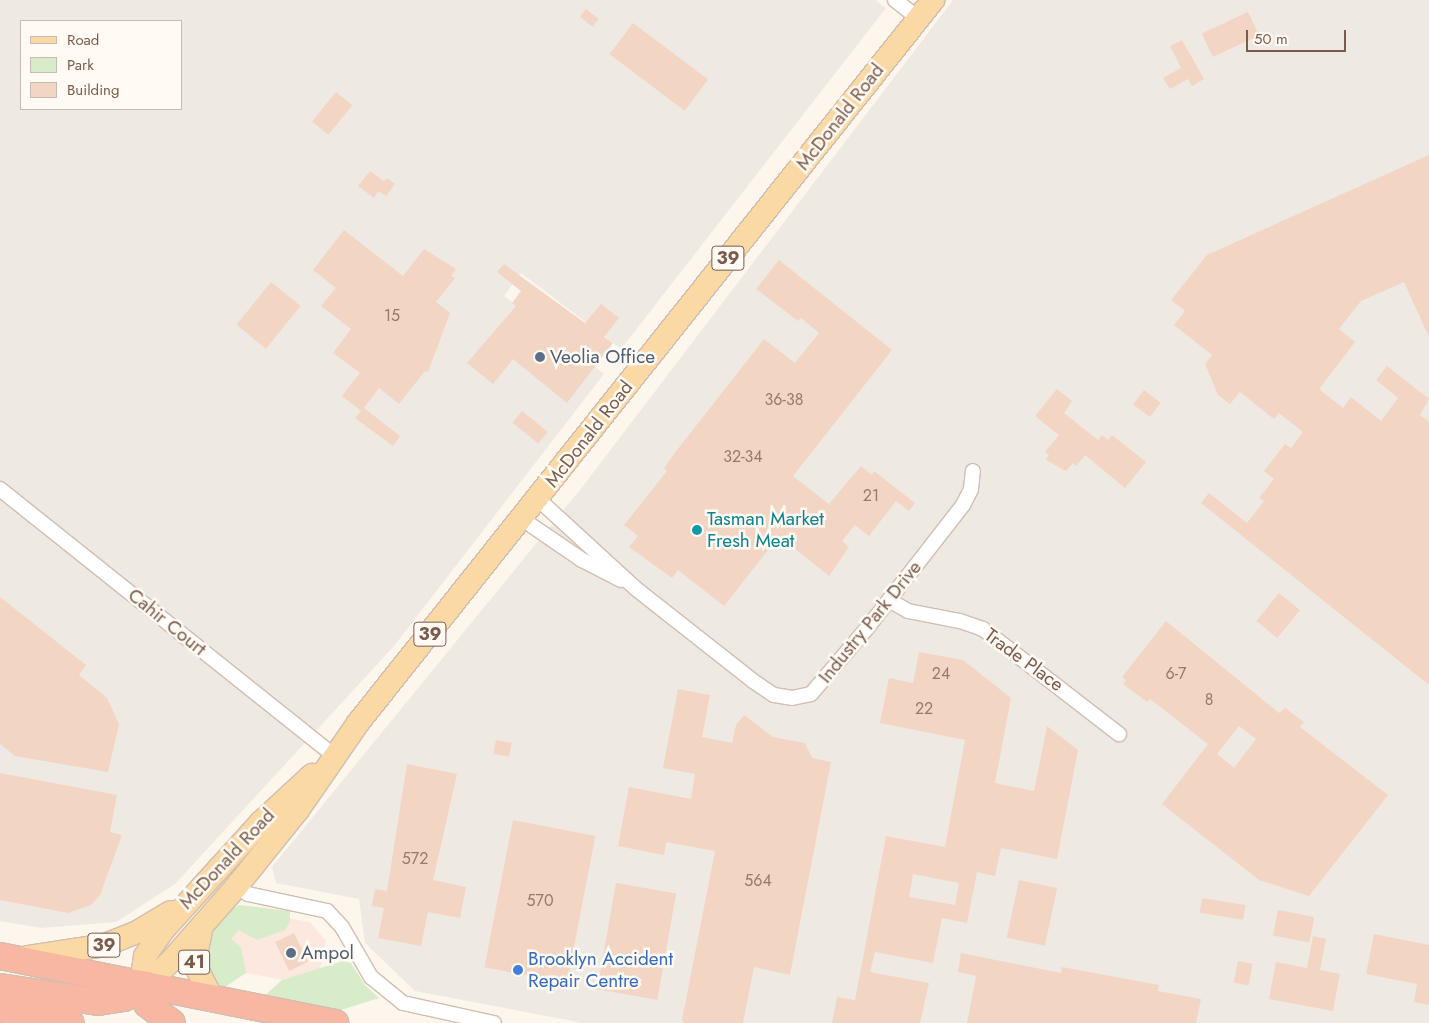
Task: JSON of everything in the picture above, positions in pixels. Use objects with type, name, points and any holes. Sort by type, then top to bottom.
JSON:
[{"type":"highway","points":[[7,957],[143,985],[211,996]]},
{"type":"highway","points":[[0,987],[98,1002],[124,998],[143,985]]},
{"type":"highway","points":[[143,985],[148,1004],[172,1023]]},
{"type":"highway","name":"41","points":[[211,996],[335,1023]]},
{"type":"highway","points":[[0,1009],[71,1023]]},
{"type":"main road","name":"McDonald Road","points":[[143,985],[236,887],[298,810],[336,753],[933,0]]},
{"type":"main road","name":"McDonald Road","points":[[143,985],[145,956],[185,903],[285,798],[336,753]]},
{"type":"main road","points":[[216,870],[236,887]]},
{"type":"main road","name":"39","points":[[7,957],[79,951],[105,945],[139,931],[185,903]]},
{"type":"main road","name":"41","points":[[202,925],[194,963],[211,996]]},
{"type":"street","points":[[895,0],[918,18]]},
{"type":"street","name":"Industry Park Drive","points":[[538,499],[635,588],[753,681],[774,695],[792,698],[811,694],[824,681],[889,600],[962,505],[971,489],[973,471]]},
{"type":"street","name":"Cahir Court","points":[[0,489],[336,753]]},
{"type":"street","name":"Industry Park Drive","points":[[522,519],[582,560],[635,588]]},
{"type":"street","name":"Trade Place","points":[[889,600],[908,612],[960,621],[983,629],[1119,734]]},
{"type":"street","points":[[236,887],[248,894],[327,912],[342,926],[371,977],[403,1003],[494,1023]]},
{"type":"shaded area","points":[[0,0],[875,0],[886,8],[621,349],[521,273],[504,296],[604,374],[394,646],[175,884],[116,922],[41,928],[0,921]]},
{"type":"shaded area","points":[[953,0],[1429,0],[1429,1023],[583,1023],[415,991],[365,943],[359,899],[276,883],[272,867],[583,486]]},
{"type":"shaded area","points":[[239,910],[310,922],[326,941],[316,986],[246,973],[210,952]]},
{"type":"green space","points":[[239,905],[290,911],[290,922],[285,930],[257,940],[239,930],[231,939],[241,947],[246,973],[225,987],[216,984],[204,971],[203,943],[229,911]]},
{"type":"green space","points":[[343,961],[351,963],[365,985],[379,998],[338,1011],[264,996],[282,980]]},
{"type":"building","points":[[586,9],[599,19],[592,27],[580,17]]},
{"type":"building","points":[[1248,12],[1259,36],[1213,57],[1202,34]]},
{"type":"building","points":[[633,23],[708,80],[685,111],[610,54]]},
{"type":"building","points":[[1182,40],[1204,79],[1192,86],[1188,79],[1170,89],[1163,78],[1181,68],[1170,46]]},
{"type":"building","points":[[336,92],[352,105],[328,135],[312,122]]},
{"type":"building","points":[[1429,155],[1429,337],[1404,282],[1361,301],[1339,329],[1355,342],[1319,389],[1343,408],[1351,397],[1381,421],[1398,398],[1376,380],[1387,366],[1429,399],[1420,415],[1429,422],[1429,685],[1201,503],[1209,493],[1247,523],[1264,501],[1259,498],[1274,479],[1264,471],[1285,444],[1291,448],[1303,432],[1279,413],[1274,419],[1240,392],[1230,404],[1218,395],[1205,364],[1212,355],[1174,325],[1185,311],[1171,300],[1207,255]]},
{"type":"building","points":[[370,171],[384,181],[387,178],[395,184],[386,196],[378,191],[374,198],[358,186]]},
{"type":"building","points":[[344,230],[403,276],[424,249],[456,269],[451,276],[455,278],[436,302],[450,313],[428,372],[425,371],[399,404],[379,388],[364,408],[400,436],[393,446],[355,418],[361,411],[342,396],[360,373],[333,353],[351,329],[321,306],[336,288],[313,270]]},
{"type":"building","points":[[779,260],[892,350],[793,476],[829,504],[861,466],[872,475],[874,471],[915,503],[909,511],[896,501],[869,536],[855,525],[842,541],[849,547],[829,576],[779,536],[724,606],[678,570],[672,578],[629,547],[638,536],[624,525],[667,471],[664,468],[677,450],[764,339],[795,363],[819,333],[801,318],[798,321],[756,289]]},
{"type":"building","points":[[504,264],[585,323],[601,304],[619,318],[604,337],[613,343],[567,403],[513,359],[493,384],[467,363],[516,306],[512,303],[521,291],[497,272]]},
{"type":"building","points":[[271,282],[301,306],[266,349],[236,325]]},
{"type":"building","points":[[1057,389],[1072,401],[1064,413],[1098,440],[1102,435],[1108,440],[1112,435],[1146,462],[1125,488],[1085,455],[1076,466],[1073,463],[1066,471],[1046,460],[1049,455],[1045,452],[1059,435],[1035,416]]},
{"type":"building","points":[[1144,390],[1161,403],[1150,417],[1133,404]]},
{"type":"building","points":[[522,411],[548,432],[538,443],[513,423]]},
{"type":"building","points":[[1279,593],[1300,610],[1277,638],[1256,621]]},
{"type":"building","points":[[0,597],[86,665],[79,675],[107,698],[119,724],[108,772],[15,756],[0,744]]},
{"type":"building","points":[[1166,621],[1279,713],[1285,708],[1304,722],[1300,727],[1388,795],[1309,896],[1259,880],[1162,804],[1208,744],[1150,699],[1147,702],[1123,684],[1126,680],[1122,677]],"holes":[[[1239,726],[1256,739],[1234,768],[1217,754]]]},
{"type":"building","points":[[919,652],[963,660],[1011,698],[995,783],[1034,791],[1047,726],[1078,750],[1057,859],[1001,848],[995,876],[977,872],[967,923],[942,918],[933,963],[875,952],[870,972],[929,983],[920,1023],[832,1023],[837,997],[855,1000],[886,836],[945,847],[965,740],[880,723],[889,678],[913,683]],"holes":[[[913,874],[959,883],[955,905],[909,897]]]},
{"type":"building","points":[[678,689],[710,695],[702,737],[732,743],[736,725],[744,715],[773,737],[805,743],[812,758],[831,762],[790,975],[754,967],[743,1023],[684,1023],[682,1020],[715,851],[666,842],[664,855],[618,846],[629,787],[691,799],[695,774],[663,768]]},
{"type":"building","points":[[496,740],[512,743],[509,757],[493,754]]},
{"type":"building","points":[[407,764],[457,774],[433,880],[466,887],[460,918],[428,912],[421,946],[378,938],[384,908],[372,906],[375,889],[387,891]]},
{"type":"building","points":[[0,773],[117,795],[110,832],[122,835],[100,895],[91,905],[68,913],[0,900]]},
{"type":"building","points":[[513,820],[595,836],[567,983],[484,967]]},
{"type":"building","points":[[1019,880],[1057,888],[1045,946],[1007,938]]},
{"type":"building","points":[[616,883],[676,894],[657,1000],[597,989]]},
{"type":"building","points":[[1202,898],[1245,905],[1243,920],[1200,913]]},
{"type":"building","points":[[1278,910],[1314,917],[1309,943],[1273,936]]},
{"type":"building","name":"Ampol","points":[[294,933],[308,962],[289,971],[275,942]]},
{"type":"building","points":[[1374,934],[1429,945],[1429,1005],[1414,1002],[1417,984],[1366,974]]},
{"type":"building","points":[[1313,936],[1326,939],[1320,970],[1340,974],[1333,1011],[1269,999],[1276,962],[1307,968]]},
{"type":"building","points":[[961,953],[1061,973],[1062,967],[1159,985],[1158,991],[1201,999],[1196,1023],[967,1023],[976,976],[958,972]]},
{"type":"building","points":[[1238,961],[1253,964],[1249,985],[1234,983]]},
{"type":"place","name":"Veolia Office","points":[[540,357]]},
{"type":"place","name":"Tasman Market Fresh Meat","points":[[697,530]]},
{"type":"place","name":"Ampol","points":[[291,953]]},
{"type":"place","name":"Brooklyn Accident Repair Centre","points":[[518,970]]}]
